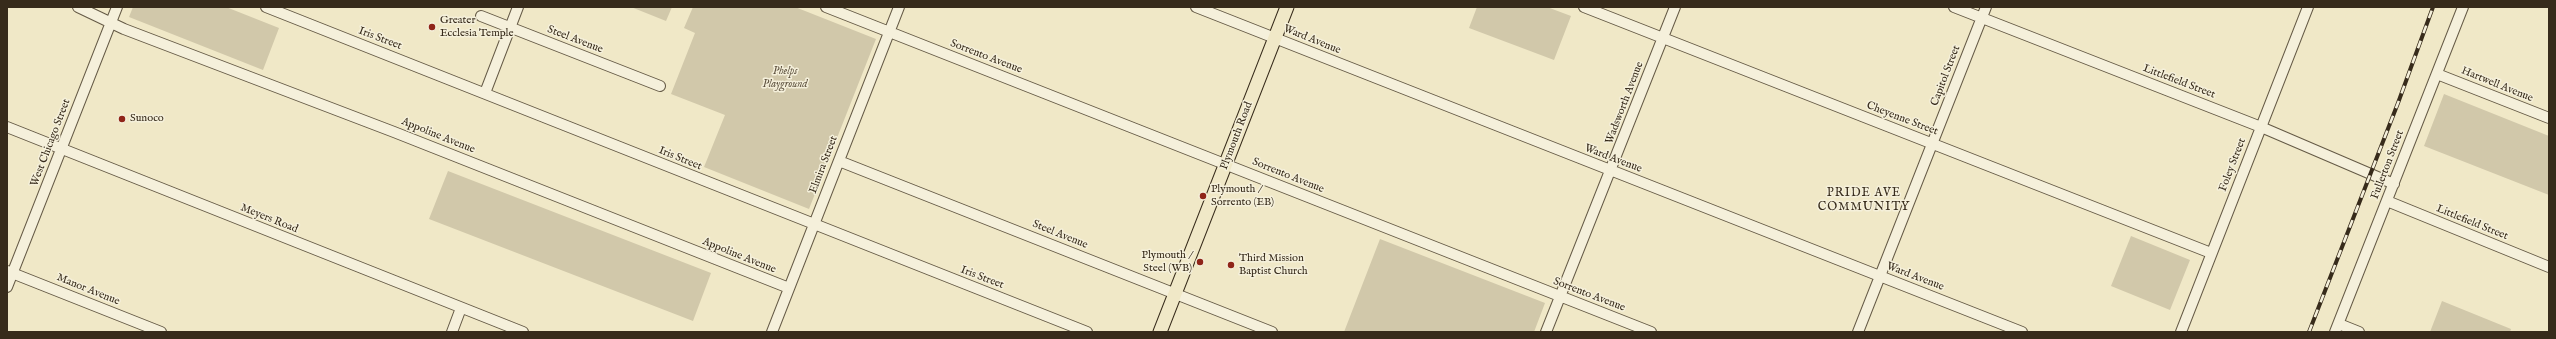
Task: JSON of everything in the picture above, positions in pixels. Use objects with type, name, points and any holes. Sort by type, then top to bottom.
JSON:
[{"type":"main road","name":"Plymouth Road","points":[[1160,332],[1287,7]]},
{"type":"street","name":"Appoline Avenue","points":[[78,7],[111,23],[789,288]]},
{"type":"street","name":"West Chicago Street","points":[[7,287],[10,272],[62,149],[118,7]]},
{"type":"street","name":"Iris Street","points":[[266,7],[485,93],[814,226],[1087,332]]},
{"type":"street","points":[[485,93],[518,7]]},
{"type":"street","name":"Sorrento Avenue","points":[[826,7],[1651,332]]},
{"type":"street","name":"Elmira Street","points":[[772,332],[899,7]]},
{"type":"street","name":"Ward Avenue","points":[[1196,7],[2022,332]]},
{"type":"street","name":"Cheyenne Street","points":[[1584,7],[2211,253]]},
{"type":"street","name":"Wadsworth Avenue","points":[[1546,332],[1675,7]]},
{"type":"street","name":"Littlefield Street","points":[[1954,7],[2261,127],[2394,184]]},
{"type":"street","name":"Capitol Street","points":[[1858,332],[1986,7]]},
{"type":"street","name":"Foley Street","points":[[2180,332],[2308,7]]},
{"type":"street","name":"Fullerton Street","points":[[2337,328],[2463,7]]},
{"type":"street","name":"Steel Avenue","points":[[481,16],[660,86]]},
{"type":"street","name":"Hartwell Avenue","points":[[2437,74],[2549,118]]},
{"type":"street","name":"Meyers Road","points":[[7,127],[523,332]]},
{"type":"street","name":"Steel Avenue","points":[[839,161],[1272,332]]},
{"type":"street","name":"Littlefield Street","points":[[2387,201],[2549,267]]},
{"type":"street","name":"Manor Avenue","points":[[10,272],[161,332]]},
{"type":"street","points":[[452,332],[461,308]]},
{"type":"street","points":[[2337,328],[2359,332]]},
{"type":"green space","points":[[133,7],[226,7],[279,28],[263,70],[129,17]]},
{"type":"green space","points":[[631,7],[672,7],[666,21]]},
{"type":"green space","name":"Phelps Playground","points":[[693,7],[795,7],[876,39],[809,209],[704,167],[725,115],[671,94],[695,33],[684,28]]},
{"type":"green space","points":[[1477,7],[1547,7],[1571,16],[1554,60],[1469,28]]},
{"type":"green space","points":[[2444,94],[2549,136],[2549,195],[2424,146]]},
{"type":"green space","points":[[448,171],[711,273],[693,321],[429,219]]},
{"type":"green space","points":[[2131,236],[2190,260],[2170,310],[2111,286]]},
{"type":"green space","points":[[1380,239],[1545,303],[1534,332],[1344,332]]},
{"type":"green space","points":[[2442,301],[2511,329],[2510,332],[2430,332]]},
{"type":"railway","points":[[2309,332],[2398,103],[2433,7]]},
{"type":"place","name":"Greater Ecclesia Temple","points":[[432,27]]},
{"type":"place","name":"Sunoco","points":[[122,119]]},
{"type":"place","name":"Plymouth / Sorrento (EB)","points":[[1203,196]]},
{"type":"place","name":"Plymouth / Steel (WB)","points":[[1200,262]]},
{"type":"place","name":"Third Mission Baptist Church","points":[[1231,265]]},
{"type":"district","name":"PRIDE AVE COMMUNITY","points":[[1864,201]]}]
